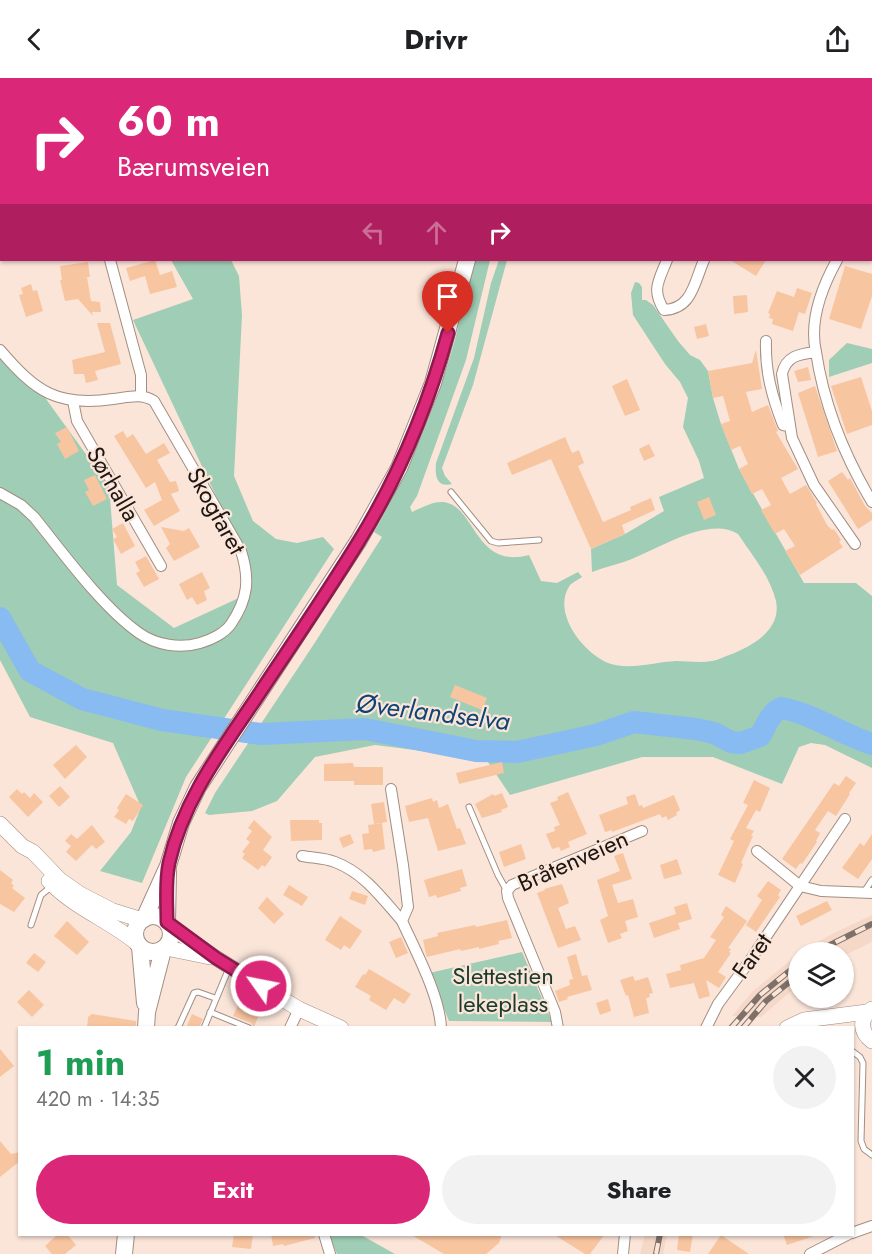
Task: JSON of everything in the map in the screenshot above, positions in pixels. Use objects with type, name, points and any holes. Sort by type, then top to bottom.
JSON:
[{"type":"main road","points":[[455,302],[457,261]]},
{"type":"main road","points":[[147,1019],[139,946],[135,931],[143,920],[168,866],[181,823],[198,787],[359,540],[399,468],[433,383],[467,261]]},
{"type":"main road","points":[[0,824],[22,846],[33,852],[75,904],[117,927],[139,946],[151,952],[164,949],[216,958]]},
{"type":"main road","points":[[147,1019],[164,949],[171,938],[168,924],[168,866]]},
{"type":"main road","points":[[57,882],[99,906],[143,920],[156,916],[216,958],[299,1009],[337,1026]]},
{"type":"main road","points":[[791,1026],[804,1020],[870,1011]]},
{"type":"main road","points":[[863,1037],[862,1025],[870,1011]]},
{"type":"main road","points":[[124,1254],[126,1236]]},
{"type":"street","points":[[0,350],[38,388],[51,395],[73,401],[141,395],[141,375],[110,261]]},
{"type":"street","points":[[667,261],[656,289],[657,299],[664,310],[676,310],[687,302],[704,261]]},
{"type":"street","points":[[836,261],[826,282],[813,326],[813,339],[833,420],[855,473],[872,502]]},
{"type":"street","points":[[766,341],[770,386],[783,425],[790,427]]},
{"type":"street","points":[[816,352],[791,357],[784,366],[783,384],[792,438],[814,485],[855,544]]},
{"type":"street","name":"Skogfaret","points":[[0,493],[21,505],[34,517],[104,600],[140,634],[160,642],[188,646],[203,642],[228,628],[240,611],[246,592],[247,570],[241,551],[154,401],[141,395]]},
{"type":"street","name":"Sørhalla","points":[[73,401],[77,421],[160,566]]},
{"type":"street","points":[[391,789],[404,865],[408,907],[402,921]]},
{"type":"street","name":"Faret","points":[[707,1026],[718,1004],[845,819]]},
{"type":"street","name":"Bråtenveien","points":[[558,1026],[555,1012],[507,891],[512,885],[642,831]]},
{"type":"street","points":[[756,851],[800,886],[821,891],[868,894]]},
{"type":"street","points":[[302,856],[333,861],[349,869],[372,886],[402,921],[433,994],[440,1014],[441,1026]]},
{"type":"street","points":[[291,1026],[299,1009]]},
{"type":"street","points":[[854,1233],[872,1226]]},
{"type":"street","points":[[325,1236],[330,1254]]},
{"type":"street","points":[[623,1254],[625,1236]]},
{"type":"street","points":[[810,1254],[847,1236]]},
{"type":"lane","points":[[451,492],[491,541],[498,543],[539,540]]},
{"type":"lane","points":[[469,807],[507,891]]},
{"type":"lane","points":[[868,894],[872,880]]},
{"type":"lane","points":[[31,925],[41,895],[57,882]]},
{"type":"lane","points":[[205,1026],[230,966]]},
{"type":"lane","points":[[179,1026],[194,993],[198,992],[215,998]]},
{"type":"lane","points":[[210,1012],[244,1026]]},
{"type":"lane","points":[[854,1052],[863,1063],[861,1141],[864,1149],[872,1155]]},
{"type":"shaded area","points":[[872,915],[872,942],[854,951],[854,942],[818,942]]},
{"type":"shaded area","points":[[788,962],[788,994],[761,1017],[732,1016],[752,992]]},
{"type":"shaded area","points":[[644,1236],[667,1236],[663,1254],[640,1254]]},
{"type":"green space","points":[[172,261],[232,261],[239,276],[242,315],[234,476],[253,521],[276,539],[297,543],[323,537],[334,549],[186,777],[142,883],[100,871],[131,832],[141,807],[113,743],[30,717],[0,660],[0,350],[38,388],[109,486],[117,585],[174,628],[243,596],[250,568],[133,320],[193,299]]},
{"type":"green space","points":[[471,261],[490,261],[466,360],[417,496],[410,507],[412,512],[439,502],[454,506],[463,514],[486,546],[497,553],[511,557],[529,555],[541,581],[557,583],[578,572],[582,577],[570,585],[565,596],[564,607],[567,619],[580,641],[598,658],[608,663],[633,666],[676,661],[712,661],[746,647],[770,629],[777,611],[770,583],[738,534],[726,529],[699,531],[632,559],[592,572],[591,549],[625,534],[664,511],[659,497],[704,478],[699,461],[683,427],[688,398],[680,382],[665,364],[633,315],[631,293],[635,282],[639,283],[642,287],[642,300],[653,305],[678,341],[690,355],[700,360],[708,371],[721,424],[739,469],[804,583],[856,583],[872,596],[872,768],[825,745],[811,743],[799,747],[782,784],[713,757],[642,757],[510,795],[486,759],[375,745],[315,757],[277,801],[252,811],[209,815],[205,813],[215,793],[382,537],[374,532],[408,467],[436,400],[465,296]]},
{"type":"green space","points":[[499,261],[507,261],[473,385],[442,468],[452,484],[447,485],[440,482],[436,476],[436,463],[474,358],[491,283]]},
{"type":"green space","points":[[847,343],[872,349],[872,363],[829,377],[829,360]]},
{"type":"green space","name":"Slettestien lekeplass","points":[[522,952],[552,1022],[449,1021],[429,973]]},
{"type":"green space","points":[[329,1236],[363,1236],[395,1254],[337,1254]]},
{"type":"building","points":[[155,261],[160,275],[172,271],[177,287],[150,294],[145,276],[130,281],[126,268]]},
{"type":"building","points":[[732,261],[765,261],[756,276]]},
{"type":"building","points":[[88,262],[90,277],[87,277],[91,301],[100,302],[101,312],[92,312],[93,316],[78,299],[65,301],[60,280],[62,280],[60,266]]},
{"type":"building","points":[[845,266],[872,274],[872,296],[861,329],[829,319]]},
{"type":"building","points":[[31,284],[33,291],[37,290],[43,311],[26,317],[19,295],[23,294],[21,288]]},
{"type":"building","points":[[797,288],[812,293],[805,314],[799,312],[793,331],[772,324],[773,319],[769,318],[768,313],[777,291],[794,297]]},
{"type":"building","points":[[747,295],[748,312],[734,314],[733,296]]},
{"type":"building","points":[[97,323],[110,323],[121,364],[95,371],[98,380],[86,383],[84,374],[74,374],[72,360],[105,352]]},
{"type":"building","points":[[706,324],[709,336],[697,339],[694,327]]},
{"type":"building","points":[[756,350],[762,389],[746,392],[752,412],[768,405],[778,431],[776,432],[798,469],[781,478],[790,494],[806,485],[827,525],[832,530],[834,529],[843,547],[800,575],[785,551],[795,546],[784,529],[775,534],[761,510],[771,505],[762,489],[752,494],[739,469],[748,464],[740,446],[731,450],[721,424],[730,421],[723,396],[713,398],[708,371],[752,363]]},
{"type":"building","points":[[808,367],[811,380],[798,382],[794,371]]},
{"type":"building","points":[[861,377],[872,411],[872,425],[847,434],[831,386]]},
{"type":"building","points":[[627,379],[640,410],[625,416],[612,386]]},
{"type":"building","points":[[815,386],[837,451],[818,457],[798,393]]},
{"type":"building","points":[[67,427],[79,451],[65,459],[57,444],[61,442],[55,433]]},
{"type":"building","points":[[123,431],[127,438],[133,434],[146,454],[164,443],[170,453],[157,460],[170,482],[176,481],[179,491],[171,494],[180,511],[154,526],[144,510],[162,500],[155,482],[146,488],[114,436]]},
{"type":"building","points":[[565,437],[572,453],[579,450],[584,463],[578,466],[603,522],[651,498],[655,510],[622,525],[625,534],[591,549],[551,459],[512,475],[507,463]]},
{"type":"building","points":[[649,444],[655,456],[644,461],[639,449]]},
{"type":"building","points":[[842,472],[848,480],[850,478],[865,506],[872,513],[872,520],[858,529],[828,481]]},
{"type":"building","points":[[95,475],[107,499],[93,506],[85,492],[89,490],[84,480]]},
{"type":"building","points":[[709,497],[716,515],[704,520],[697,502]]},
{"type":"building","points":[[123,523],[135,546],[121,554],[113,539],[117,537],[112,529]]},
{"type":"building","points":[[161,527],[184,531],[189,528],[200,547],[174,561],[166,548],[170,544]]},
{"type":"building","points":[[146,556],[159,579],[144,587],[136,573],[140,571],[135,562]]},
{"type":"building","points":[[202,572],[210,588],[204,591],[207,600],[197,605],[192,597],[187,600],[179,584]]},
{"type":"building","points":[[455,685],[487,698],[482,710],[450,697]]},
{"type":"building","points":[[76,745],[87,757],[65,779],[53,765]]},
{"type":"building","points":[[502,762],[504,773],[459,784],[456,773]]},
{"type":"building","points":[[353,763],[354,767],[383,767],[383,785],[354,785],[354,781],[324,781],[324,764]]},
{"type":"building","points":[[846,776],[856,783],[836,816],[828,811],[815,830],[820,833],[817,842],[796,869],[782,859],[834,783],[839,786]]},
{"type":"building","points":[[754,780],[770,788],[760,812],[756,810],[746,828],[754,831],[751,836],[753,836],[735,883],[718,875],[734,841],[730,839],[748,805],[743,803]]},
{"type":"building","points":[[60,786],[70,797],[59,807],[49,796]]},
{"type":"building","points":[[17,789],[30,798],[34,793],[43,802],[28,817],[9,797]]},
{"type":"building","points":[[568,792],[587,834],[568,842],[570,847],[561,851],[559,847],[552,849],[546,834],[555,831],[554,827],[560,825],[550,803]]},
{"type":"building","points":[[502,793],[508,807],[501,810],[502,812],[482,818],[475,804],[493,794],[494,796]]},
{"type":"building","points":[[126,794],[143,805],[133,821],[129,819],[126,824],[114,817]]},
{"type":"building","points":[[635,794],[639,806],[642,805],[643,808],[674,795],[680,810],[676,813],[677,815],[668,820],[666,816],[662,818],[660,814],[612,832],[612,830],[605,832],[599,815],[628,804],[626,797]]},
{"type":"building","points":[[432,798],[433,802],[437,800],[439,808],[448,804],[457,829],[460,828],[466,844],[438,851],[428,818],[409,822],[405,806]]},
{"type":"building","points":[[384,802],[387,822],[374,824],[371,804]]},
{"type":"building","points":[[254,820],[272,837],[263,850],[272,857],[265,867],[262,865],[258,870],[242,858],[245,854],[242,852],[250,842],[246,839],[252,831],[248,828]]},
{"type":"building","points":[[290,820],[319,820],[319,823],[322,823],[322,840],[291,841]]},
{"type":"building","points":[[382,823],[385,849],[373,852],[372,849],[364,850],[362,834],[369,833],[368,825]]},
{"type":"building","points":[[92,825],[105,842],[96,849],[92,845],[76,861],[66,852],[71,846],[65,841],[71,834],[77,839]]},
{"type":"building","points":[[350,834],[354,843],[343,848],[339,838]]},
{"type":"building","points":[[872,834],[872,859],[858,879],[842,868],[860,843],[864,846]]},
{"type":"building","points":[[521,844],[526,859],[504,867],[499,852]]},
{"type":"building","points":[[623,853],[632,879],[612,885],[618,903],[633,899],[638,917],[625,921],[628,931],[620,934],[622,938],[608,943],[600,920],[608,916],[597,880],[620,871],[614,856]]},
{"type":"building","points":[[677,859],[682,874],[664,879],[660,865]]},
{"type":"building","points":[[462,869],[467,886],[460,888],[461,891],[437,898],[436,895],[429,897],[424,880]]},
{"type":"building","points":[[0,870],[13,880],[12,888],[25,898],[14,912],[0,904]]},
{"type":"building","points":[[768,881],[781,890],[778,895],[780,897],[756,932],[746,925],[762,900],[757,896]]},
{"type":"building","points":[[562,884],[569,903],[558,908],[566,929],[575,926],[581,940],[558,948],[537,893]]},
{"type":"building","points":[[289,885],[308,897],[302,906],[283,895]]},
{"type":"building","points":[[352,891],[368,896],[365,905],[349,899]]},
{"type":"building","points":[[267,897],[284,914],[274,924],[258,908]]},
{"type":"building","points":[[827,901],[832,910],[801,926],[796,916]]},
{"type":"building","points":[[687,903],[692,919],[678,923],[680,929],[654,938],[649,923],[676,914],[674,907]]},
{"type":"building","points":[[726,906],[747,921],[728,948],[731,949],[729,952],[731,953],[718,972],[726,977],[719,988],[706,980],[710,996],[699,999],[694,983],[670,988],[666,974],[681,970],[680,965],[704,958],[716,940],[710,937],[724,917],[721,915]]},
{"type":"building","points":[[340,916],[362,931],[350,949],[344,945],[341,950],[325,940]]},
{"type":"building","points":[[507,920],[512,938],[479,949],[479,947],[461,951],[460,949],[427,957],[423,940],[438,936],[437,933]]},
{"type":"building","points":[[67,921],[89,942],[77,955],[54,936]]},
{"type":"building","points":[[401,937],[408,953],[396,958],[389,942]]},
{"type":"building","points":[[34,953],[46,962],[38,972],[26,963]]},
{"type":"building","points":[[576,954],[582,976],[587,975],[592,990],[567,997],[568,999],[559,1002],[555,991],[570,985],[569,980],[573,979],[567,957]]},
{"type":"building","points":[[369,969],[411,994],[404,1004],[394,998],[386,1010],[369,1000],[371,996],[355,987]]},
{"type":"building","points":[[633,976],[635,981],[648,977],[653,993],[646,998],[649,1013],[634,1017],[628,995],[626,996],[620,980]]},
{"type":"building","points":[[29,990],[44,1005],[32,1017],[17,1002]]},
{"type":"building","points":[[608,999],[611,1011],[600,1015],[596,1003]]},
{"type":"building","points":[[239,1003],[260,1012],[254,1026],[233,1016]]},
{"type":"building","points":[[92,1014],[136,1021],[136,1026],[87,1026],[88,1017]]},
{"type":"building","points":[[192,1014],[203,1019],[200,1026],[187,1026]]},
{"type":"building","points":[[0,1049],[14,1066],[0,1077]]},
{"type":"building","points":[[0,1141],[11,1154],[18,1152],[18,1163],[0,1177]]},
{"type":"building","points":[[56,1236],[69,1236],[76,1245],[65,1254],[52,1254],[45,1246]]},
{"type":"building","points":[[234,1236],[253,1236],[251,1249],[232,1247]]},
{"type":"building","points":[[271,1236],[315,1236],[315,1238],[284,1246],[283,1244],[273,1246]]},
{"type":"building","points":[[413,1236],[501,1236],[499,1243],[486,1254],[444,1254]]},
{"type":"building","points":[[556,1236],[604,1236],[590,1254],[585,1254]]},
{"type":"building","points":[[679,1236],[693,1236],[690,1252],[677,1250]]},
{"type":"building","points":[[722,1236],[749,1254],[708,1254]]},
{"type":"building","points":[[784,1236],[814,1236],[787,1245]]},
{"type":"waterway","name":"Øverlandselva","points":[[0,618],[30,671],[82,699],[162,720],[261,734],[365,729],[476,751],[517,752],[596,735],[634,722],[696,729],[714,733],[731,742],[741,743],[760,736],[771,717],[781,708],[804,714],[872,744]]},
{"type":"railway","points":[[836,942],[872,924]]},
{"type":"railway","points":[[733,1026],[760,995],[788,972]]},
{"type":"railway","points":[[745,1026],[766,1001],[788,983]]},
{"type":"railway","points":[[656,1254],[660,1236]]},
{"type":"route","points":[[261,986],[169,926],[167,922],[168,866],[181,823],[198,787],[378,509],[414,433],[433,383],[448,333]]}]
